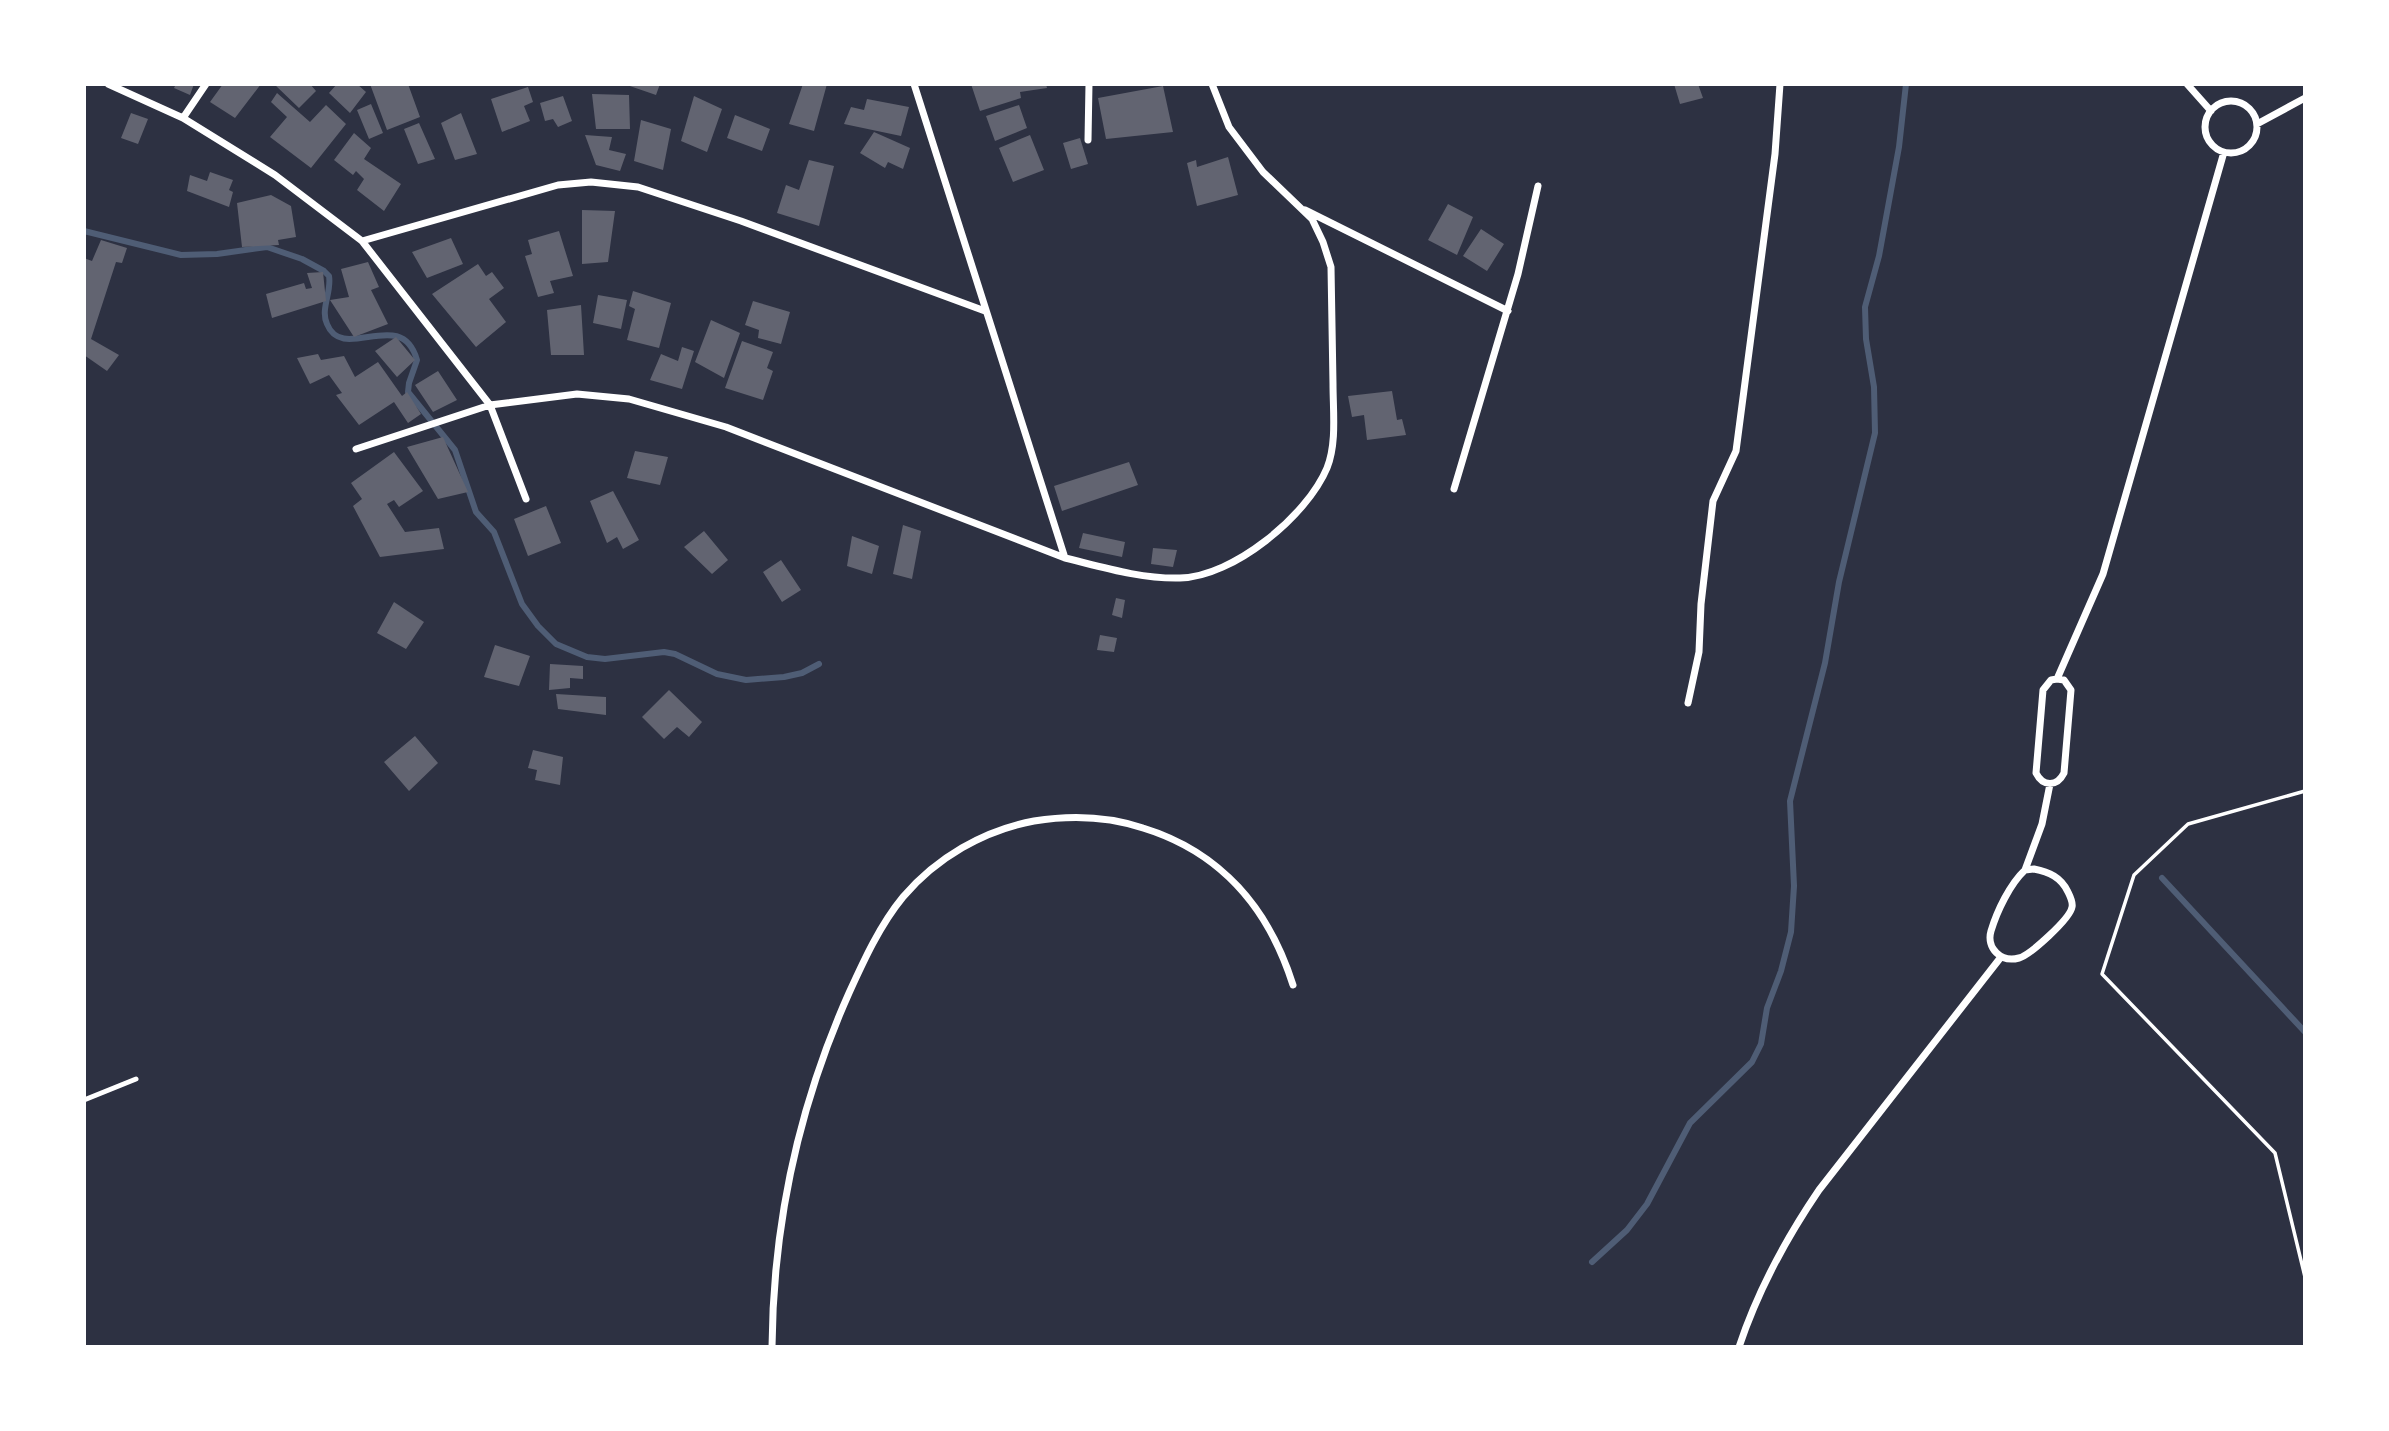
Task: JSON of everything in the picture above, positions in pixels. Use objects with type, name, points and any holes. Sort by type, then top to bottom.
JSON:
[{"type":"street","points":[[108,84],[183,118],[275,175],[362,241],[490,405],[526,499]]},
{"type":"street","points":[[183,118],[206,84]]},
{"type":"street","points":[[914,84],[1065,558]]},
{"type":"street","points":[[1088,84],[1088,140]]},
{"type":"street","points":[[356,449],[490,405],[577,394],[629,399],[726,427],[1065,558],[1133,574],[1181,579],[1230,565],[1274,535],[1311,494],[1327,467],[1333,436],[1331,267],[1312,219],[1263,172],[1229,127],[1212,84]]},
{"type":"street","points":[[1688,703],[1699,652],[1701,604],[1713,500],[1736,451],[1775,154],[1780,84]]},
{"type":"street","points":[[2187,84],[2211,111]]},
{"type":"street","points":[[2257,124],[2305,98]]},
{"type":"street","points":[[2228,101],[2247,106],[2254,114],[2257,124],[2252,143],[2244,150],[2234,153],[2215,147],[2208,140],[2205,130],[2211,111],[2218,104],[2228,101]]},
{"type":"street","points":[[2057,679],[2103,574],[2224,152]]},
{"type":"street","points":[[362,241],[558,185],[591,182],[638,187],[741,221],[985,311]]},
{"type":"street","points":[[1454,489],[1507,311],[1538,186]]},
{"type":"street","points":[[1298,206],[1507,311]]},
{"type":"street","points":[[2057,679],[2064,680],[2071,690],[2064,773],[2057,783],[2050,784],[2039,779],[2036,773],[2043,690],[2046,684],[2057,679]]},
{"type":"street","points":[[2025,870],[2043,871],[2060,879],[2073,906],[2066,920],[2023,957],[2008,959],[2001,957],[1992,946],[1990,933],[2016,879],[2025,870],[2042,824],[2050,784]]},
{"type":"street","points":[[772,1347],[776,1260],[783,1207],[806,1109],[832,1032],[855,978],[889,916],[920,879],[958,850],[1002,830],[1051,818],[1105,819],[1157,832],[1204,857],[1244,892],[1274,936],[1293,985]]},
{"type":"street","points":[[1739,1347],[1762,1286],[1798,1221],[1819,1190],[2001,957]]},
{"type":"lane","points":[[84,1100],[136,1079]]},
{"type":"path","points":[[2305,792],[2188,824],[2134,876],[2102,974],[2275,1153],[2305,1277]]},
{"type":"building","points":[[176,84],[194,84],[190,95],[174,88]]},
{"type":"building","points":[[223,84],[261,84],[235,118],[210,102]]},
{"type":"building","points":[[274,84],[310,84],[316,91],[299,108]]},
{"type":"building","points":[[337,84],[357,84],[366,92],[350,113],[329,93]]},
{"type":"building","points":[[370,84],[408,84],[420,117],[387,130]]},
{"type":"building","points":[[624,84],[660,84],[656,95]]},
{"type":"building","points":[[803,84],[827,84],[814,131],[789,124]]},
{"type":"building","points":[[971,84],[1046,84],[1047,88],[1020,92],[1021,98],[980,111]]},
{"type":"building","points":[[1674,84],[1698,84],[1703,98],[1680,104]]},
{"type":"building","points":[[1163,86],[1173,132],[1106,139],[1098,98]]},
{"type":"building","points":[[528,87],[533,102],[524,106],[530,121],[502,132],[491,99]]},
{"type":"building","points":[[277,93],[310,122],[326,105],[346,124],[311,168],[270,137],[287,117],[271,102]]},
{"type":"building","points":[[592,94],[629,95],[630,129],[596,129]]},
{"type":"building","points":[[563,96],[572,121],[558,127],[553,119],[545,121],[540,103]]},
{"type":"building","points":[[694,96],[722,109],[707,152],[681,141]]},
{"type":"building","points":[[867,99],[909,107],[901,136],[844,124],[851,107],[864,110]]},
{"type":"building","points":[[371,104],[383,133],[369,139],[357,110]]},
{"type":"building","points":[[1019,105],[1027,128],[995,141],[986,116]]},
{"type":"building","points":[[131,113],[148,119],[138,144],[121,138]]},
{"type":"building","points":[[461,113],[477,154],[455,160],[441,123]]},
{"type":"building","points":[[735,115],[770,129],[762,151],[727,138]]},
{"type":"building","points":[[641,120],[671,129],[663,170],[634,161]]},
{"type":"building","points":[[419,123],[435,159],[418,164],[404,129]]},
{"type":"building","points":[[874,132],[910,148],[903,169],[888,162],[885,168],[860,153]]},
{"type":"building","points":[[354,133],[371,148],[364,159],[401,184],[384,211],[357,190],[364,179],[356,171],[353,175],[334,160]]},
{"type":"building","points":[[585,135],[612,137],[609,150],[626,154],[620,171],[596,165]]},
{"type":"building","points":[[1030,135],[1044,170],[1013,182],[999,148]]},
{"type":"building","points":[[1080,138],[1088,164],[1071,169],[1063,143]]},
{"type":"building","points":[[1228,157],[1238,195],[1197,206],[1187,163],[1196,160],[1197,167]]},
{"type":"building","points":[[809,160],[834,166],[819,226],[777,213],[786,185],[799,190]]},
{"type":"building","points":[[210,172],[233,180],[229,190],[233,192],[229,207],[187,191],[190,175],[207,181]]},
{"type":"building","points":[[271,195],[291,206],[296,237],[278,240],[279,245],[242,247],[237,203]]},
{"type":"building","points":[[1448,204],[1473,217],[1457,255],[1428,240]]},
{"type":"building","points":[[582,210],[615,211],[608,262],[582,264]]},
{"type":"building","points":[[1481,229],[1504,244],[1487,271],[1463,256]]},
{"type":"building","points":[[559,231],[573,276],[550,281],[554,293],[538,297],[525,256],[532,254],[528,240]]},
{"type":"building","points":[[451,238],[463,264],[427,278],[412,252]]},
{"type":"building","points":[[101,240],[127,248],[122,263],[116,262],[91,339],[119,355],[107,371],[84,355],[84,258],[92,261]]},
{"type":"building","points":[[368,262],[379,287],[371,290],[388,324],[354,337],[330,300],[349,297],[341,269]]},
{"type":"building","points":[[478,264],[486,276],[492,272],[504,288],[489,299],[506,322],[476,347],[432,294]]},
{"type":"building","points":[[323,272],[326,301],[272,318],[266,294],[304,283],[306,289],[312,288],[307,273]]},
{"type":"building","points":[[633,291],[671,303],[659,348],[627,340],[635,309],[629,306]]},
{"type":"building","points":[[598,295],[627,300],[621,329],[593,323]]},
{"type":"building","points":[[753,301],[790,312],[781,344],[758,338],[759,330],[745,325]]},
{"type":"building","points":[[581,305],[584,355],[551,355],[547,310]]},
{"type":"building","points":[[711,320],[740,333],[724,378],[695,362]]},
{"type":"building","points":[[396,337],[415,360],[397,377],[375,351]]},
{"type":"building","points":[[742,341],[773,352],[767,368],[773,371],[763,400],[725,388]]},
{"type":"building","points":[[682,347],[694,351],[682,389],[650,380],[661,354],[678,361]]},
{"type":"building","points":[[318,354],[321,360],[344,356],[355,377],[378,362],[402,396],[407,392],[421,414],[408,423],[394,402],[359,425],[336,395],[342,393],[329,375],[310,384],[297,358]]},
{"type":"building","points":[[438,371],[457,400],[433,412],[415,385]]},
{"type":"building","points":[[1392,391],[1397,420],[1402,419],[1406,435],[1367,440],[1364,415],[1352,417],[1348,396]]},
{"type":"building","points":[[443,437],[468,492],[438,499],[407,447]]},
{"type":"building","points":[[635,451],[668,457],[660,485],[627,478]]},
{"type":"building","points":[[394,452],[423,491],[399,507],[394,500],[387,504],[405,532],[439,528],[444,549],[380,557],[353,506],[362,499],[351,483]]},
{"type":"building","points":[[1129,462],[1138,485],[1062,511],[1054,486]]},
{"type":"building","points":[[613,491],[639,540],[623,549],[617,537],[607,543],[590,501]]},
{"type":"building","points":[[546,506],[561,543],[528,556],[514,519]]},
{"type":"building","points":[[903,525],[921,531],[912,579],[893,574]]},
{"type":"building","points":[[704,531],[728,560],[712,574],[684,547]]},
{"type":"building","points":[[1083,533],[1125,542],[1122,557],[1079,548]]},
{"type":"building","points":[[852,536],[879,546],[872,574],[847,566]]},
{"type":"building","points":[[1153,548],[1177,550],[1173,567],[1151,564]]},
{"type":"building","points":[[781,560],[801,590],[782,602],[763,572]]},
{"type":"building","points":[[1116,598],[1125,600],[1122,618],[1112,615]]},
{"type":"building","points":[[394,602],[424,622],[406,649],[377,633]]},
{"type":"building","points":[[1100,635],[1117,638],[1114,652],[1097,650]]},
{"type":"building","points":[[495,645],[530,656],[519,686],[484,677]]},
{"type":"building","points":[[550,664],[583,666],[583,679],[570,678],[570,688],[549,690]]},
{"type":"building","points":[[669,690],[702,722],[689,737],[677,727],[664,739],[642,717]]},
{"type":"building","points":[[556,694],[606,697],[606,715],[558,709]]},
{"type":"building","points":[[415,736],[438,763],[409,791],[384,762]]},
{"type":"building","points":[[533,750],[563,757],[560,785],[535,780],[537,770],[528,768]]},
{"type":"waterway","points":[[1592,1262],[1627,1230],[1647,1204],[1690,1123],[1752,1062],[1761,1044],[1767,1008],[1781,971],[1791,932],[1794,886],[1790,801],[1825,663],[1839,582],[1875,433],[1874,387],[1866,339],[1865,307],[1879,256],[1899,147],[1906,84]]},
{"type":"waterway","points":[[84,231],[181,255],[217,254],[267,247],[302,259],[329,276],[325,318],[335,335],[346,339],[386,335],[398,337],[409,344],[417,360],[408,392],[455,450],[476,512],[494,532],[522,604],[556,644],[587,657],[605,659],[664,652],[675,654],[717,674],[746,680],[784,677],[802,673],[819,664]]},
{"type":"waterway","points":[[2162,878],[2305,1032]]}]
